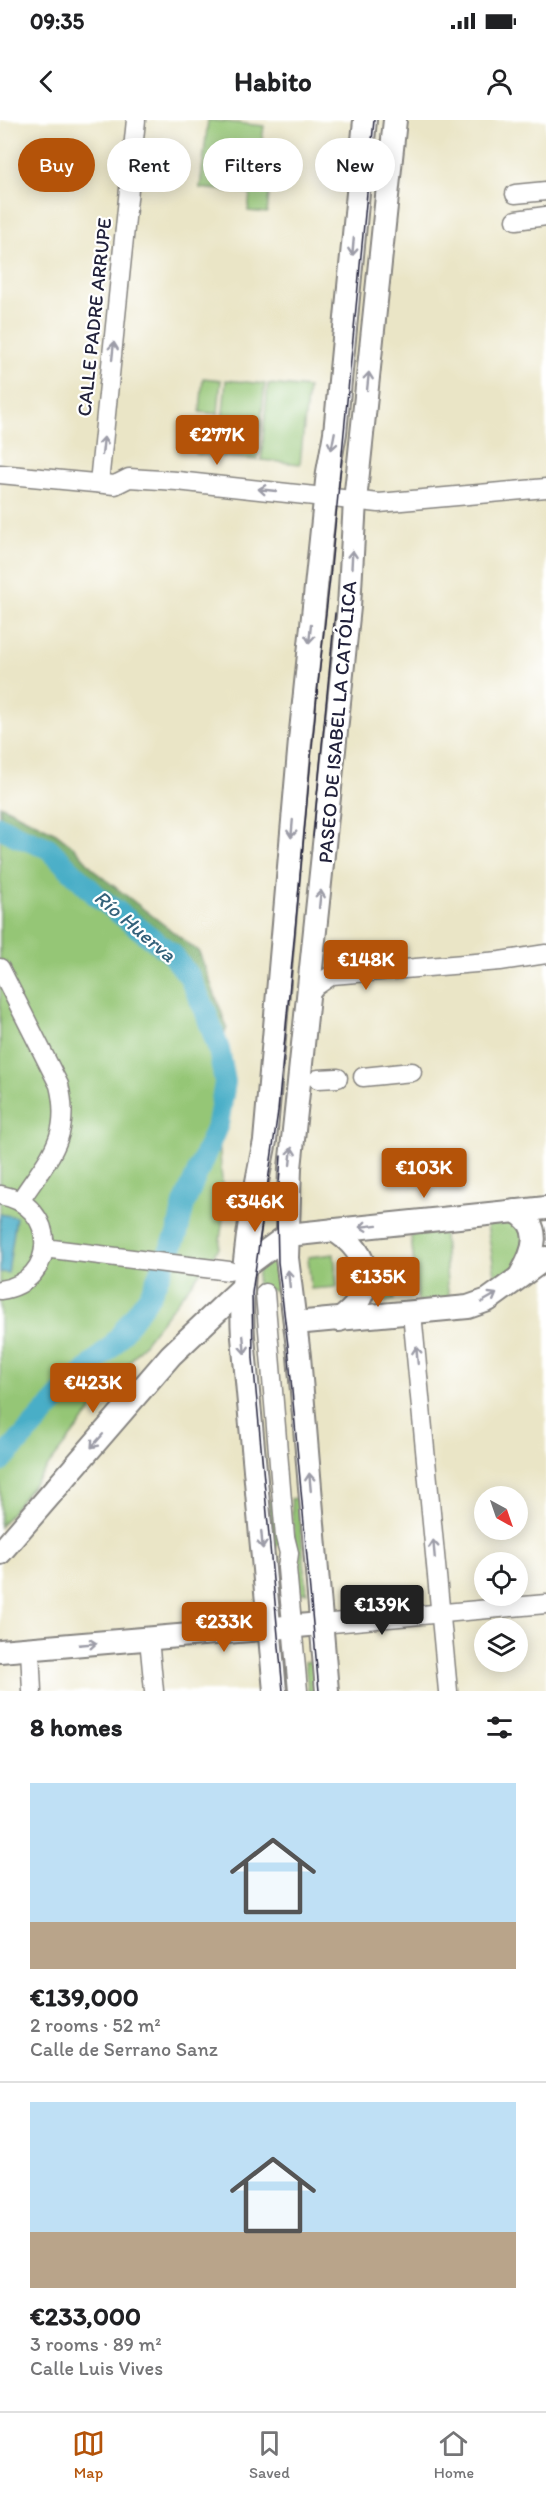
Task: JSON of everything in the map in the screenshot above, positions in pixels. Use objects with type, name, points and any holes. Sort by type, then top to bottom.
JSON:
[{"type":"main road","name":"PASEO DE ISABEL LA CATÓLICA","points":[[275,1691],[281,1627],[234,1274],[265,1141],[300,741],[325,498],[335,433],[365,120]]},
{"type":"main road","name":"PASEO DE ISABEL LA CATÓLICA","points":[[327,1691],[295,1323],[287,1258],[290,1168],[349,607],[355,501],[395,120]]},
{"type":"main road","points":[[0,1553],[171,1355],[234,1274],[288,1235],[546,1208]]},
{"type":"main road","points":[[515,1211],[530,1224],[535,1241],[522,1277]]},
{"type":"main road","points":[[333,1230],[345,1237],[358,1251],[366,1275],[358,1302],[339,1320]]},
{"type":"main road","points":[[295,1323],[459,1309],[479,1304],[522,1277],[546,1258]]},
{"type":"main road","points":[[0,1651],[321,1624]]},
{"type":"street","name":"CALLE PADRE ARRUPE","points":[[99,483],[136,120]]},
{"type":"street","points":[[515,194],[546,190]]},
{"type":"street","points":[[516,220],[546,216]]},
{"type":"street","points":[[0,474],[115,485],[129,478],[177,481],[379,503],[546,488]]},
{"type":"street","points":[[314,952],[332,975]]},
{"type":"street","points":[[307,997],[316,986],[332,975],[500,961],[546,954]]},
{"type":"street","points":[[0,968],[59,1085],[64,1104],[62,1131],[55,1148],[20,1201]]},
{"type":"street","points":[[363,1077],[412,1072]]},
{"type":"street","points":[[318,1079],[338,1078]]},
{"type":"street","points":[[0,1195],[20,1201],[36,1215],[41,1224],[44,1248],[42,1258],[31,1275],[18,1285],[0,1290]]},
{"type":"street","points":[[44,1248],[234,1274]]},
{"type":"street","points":[[266,1293],[285,1537],[289,1553],[281,1627],[298,1691]]},
{"type":"street","points":[[412,1313],[448,1691]]},
{"type":"street","points":[[321,1624],[546,1604]]},
{"type":"street","points":[[149,1639],[154,1691]]},
{"type":"street","points":[[30,1649],[32,1691]]},
{"type":"green space","points":[[208,120],[264,126],[262,138],[206,138]]},
{"type":"green space","points":[[203,162],[203,188],[200,188]]},
{"type":"green space","points":[[240,192],[269,192],[267,213],[248,211],[250,193]]},
{"type":"green space","points":[[203,378],[221,380],[218,414],[200,412]]},
{"type":"green space","points":[[226,380],[265,384],[257,460],[219,456]]},
{"type":"green space","points":[[268,384],[308,388],[300,464],[261,460]]},
{"type":"green space","points":[[199,420],[217,421],[214,456],[196,454]]},
{"type":"green space","points":[[0,805],[56,833],[74,847],[97,873],[199,952],[227,1027],[219,1050],[205,1010],[189,976],[171,953],[97,896],[48,848],[0,827]]},
{"type":"green space","points":[[0,827],[48,848],[97,896],[171,953],[196,994],[219,1050],[225,1082],[218,1124],[224,1210],[219,1248],[0,1527]]},
{"type":"green space","points":[[518,1221],[523,1224],[522,1264],[496,1281],[487,1225]]},
{"type":"green space","points":[[439,1229],[444,1234],[450,1299],[418,1302],[411,1237],[416,1232]]},
{"type":"green space","points":[[274,1254],[278,1291],[256,1288],[259,1265]]},
{"type":"green space","points":[[334,1254],[337,1287],[311,1289],[308,1257]]},
{"type":"green space","points":[[390,1275],[394,1300],[385,1302],[382,1297],[385,1278]]},
{"type":"green space","points":[[298,1498],[307,1592],[299,1593],[291,1499]]},
{"type":"green space","points":[[277,1500],[281,1544],[276,1545],[274,1550],[280,1560],[285,1595],[278,1595],[269,1501]]},
{"type":"green space","points":[[313,1661],[316,1691],[308,1691],[305,1662]]},
{"type":"water","points":[[0,1214],[16,1217],[8,1273],[0,1272]]},
{"type":"waterway","name":"Río Huerva","points":[[0,827],[48,848],[97,896],[171,953],[189,976],[205,1010],[219,1050],[225,1082],[218,1124],[184,1204],[177,1234],[150,1295],[113,1345],[65,1391],[0,1462]]},
{"type":"tram line","points":[[283,1691],[253,1358],[252,1293],[278,1111],[374,120]]},
{"type":"tram line","points":[[313,837],[335,613]]},
{"type":"tram line","points":[[281,1156],[277,1214],[278,1262],[288,1346],[319,1691]]}]
